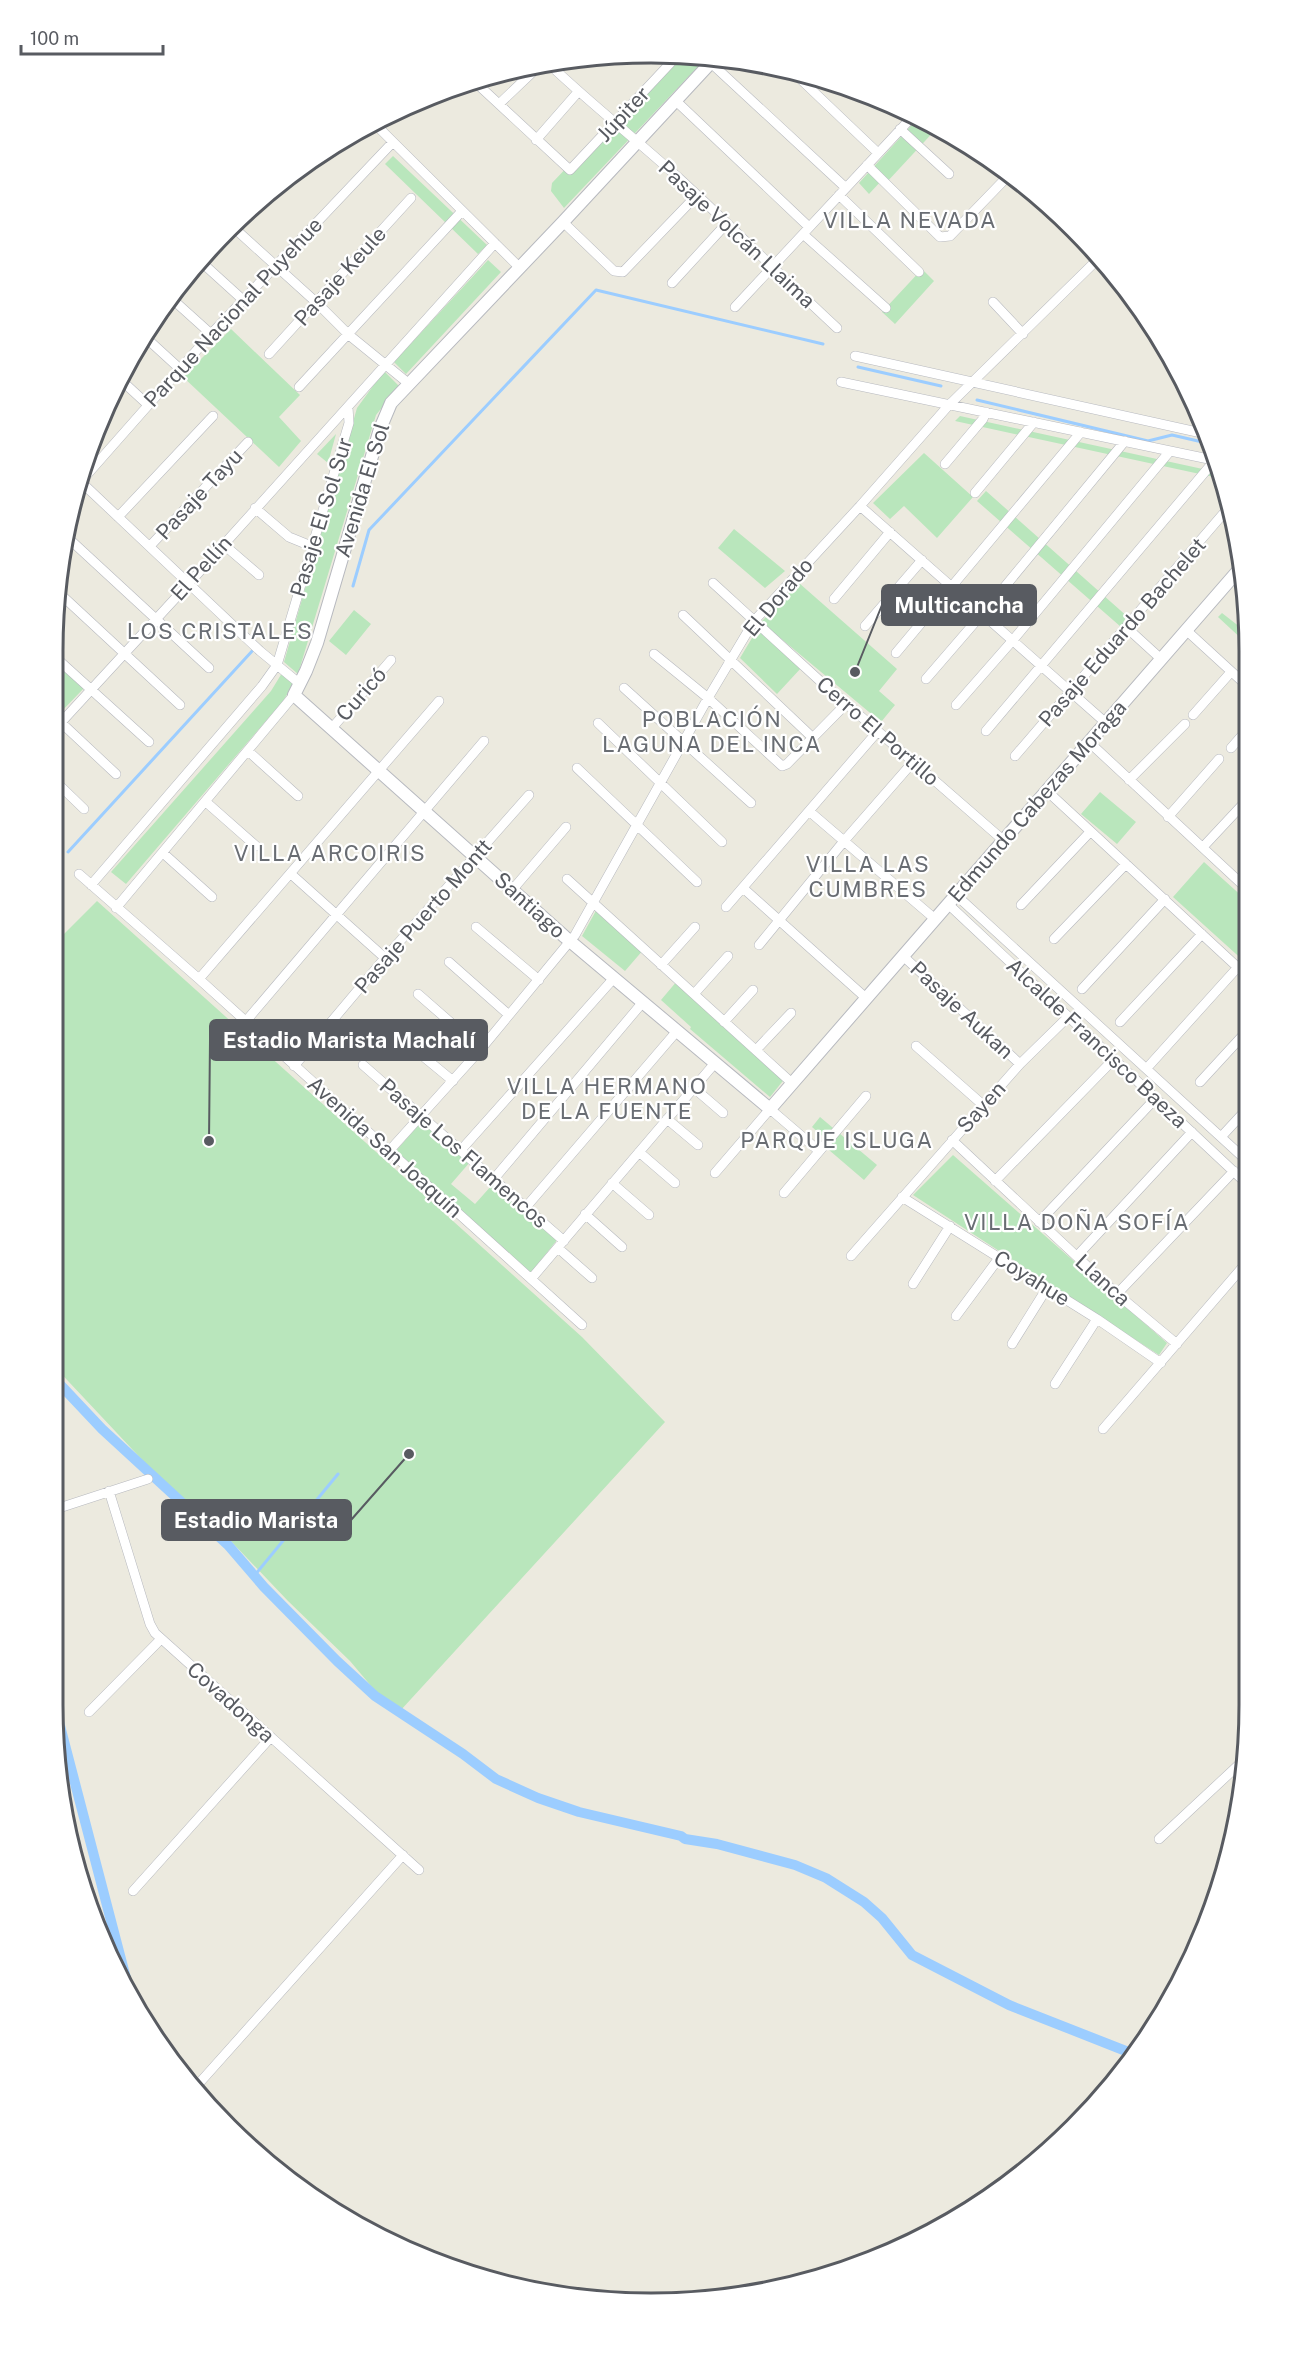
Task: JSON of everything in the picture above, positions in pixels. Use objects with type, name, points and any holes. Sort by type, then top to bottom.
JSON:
[{"type":"street","name":"Júpiter","points":[[536,140],[568,170],[572,170],[670,63]]},
{"type":"street","name":"Avenida El Sol","points":[[116,909],[297,689],[322,627],[383,419],[391,403],[708,66]]},
{"type":"street","points":[[721,67],[846,188]]},
{"type":"street","name":"Pasaje Volcán Llaima","points":[[556,71],[697,195],[837,328]]},
{"type":"street","points":[[500,104],[529,76]]},
{"type":"street","points":[[805,84],[878,153]]},
{"type":"street","points":[[482,88],[536,140],[578,92]]},
{"type":"street","points":[[675,101],[886,308]]},
{"type":"street","points":[[735,307],[907,122]]},
{"type":"street","points":[[900,129],[949,174]]},
{"type":"street","points":[[381,130],[519,267]]},
{"type":"street","name":"Parque Nacional Puyehue","points":[[92,467],[274,264],[393,142]]},
{"type":"street","points":[[867,165],[940,237],[945,238],[950,236],[1003,181]]},
{"type":"street","points":[[563,222],[614,271],[623,272],[697,195]]},
{"type":"street","points":[[839,195],[918,272]]},
{"type":"street","name":"Pasaje Keule","points":[[269,354],[411,198]]},
{"type":"street","points":[[299,387],[462,211]]},
{"type":"street","points":[[672,283],[727,223]]},
{"type":"street","points":[[238,232],[349,335],[408,383]]},
{"type":"street","name":"Pasaje El Sol Sur","points":[[92,885],[262,686],[277,665],[349,423],[348,406],[495,243]]},
{"type":"street","name":"El Dorado","points":[[389,1151],[481,1049],[570,941],[729,660],[754,621],[950,405],[1093,264]]},
{"type":"street","points":[[206,267],[242,300]]},
{"type":"street","points":[[993,302],[1023,334]]},
{"type":"street","points":[[177,304],[211,334]]},
{"type":"street","points":[[151,342],[179,368]]},
{"type":"street","points":[[855,356],[1196,432]]},
{"type":"street","points":[[841,382],[1206,458]]},
{"type":"street","points":[[127,385],[147,404]]},
{"type":"street","name":"El Pellín","points":[[63,716],[91,689],[348,406]]},
{"type":"street","points":[[945,464],[986,412]]},
{"type":"street","points":[[118,517],[213,417]]},
{"type":"street","points":[[975,493],[1034,422]]},
{"type":"street","points":[[896,653],[1081,432]]},
{"type":"street","points":[[926,679],[983,614],[1125,441]]},
{"type":"street","name":"Pasaje Tayu","points":[[150,546],[249,442]]},
{"type":"street","points":[[956,705],[1170,451]]},
{"type":"street","points":[[986,731],[1210,467]]},
{"type":"street","points":[[86,489],[277,665],[297,689]]},
{"type":"street","points":[[860,506],[1106,723]]},
{"type":"street","points":[[255,508],[289,537],[311,546]]},
{"type":"street","name":"Pasaje Eduardo Bachelet","points":[[1015,756],[1223,514]]},
{"type":"street","points":[[834,599],[890,532]]},
{"type":"street","points":[[73,542],[209,668]]},
{"type":"street","points":[[223,544],[259,576]]},
{"type":"street","points":[[865,626],[922,560]]},
{"type":"street","name":"Edmundo Cabezas Moraga","points":[[715,1173],[1234,575]]},
{"type":"street","name":"Cerro El Portillo","points":[[713,583],[846,704],[1003,840]]},
{"type":"street","points":[[65,599],[180,705]]},
{"type":"street","points":[[683,615],[813,738]]},
{"type":"street","points":[[1126,627],[1160,658]]},
{"type":"street","points":[[1186,630],[1239,679]]},
{"type":"street","points":[[654,654],[708,698],[782,766],[846,704]]},
{"type":"street","name":"Curicó","points":[[332,728],[391,660]]},
{"type":"street","points":[[63,664],[149,742]]},
{"type":"street","points":[[1193,715],[1231,672]]},
{"type":"street","points":[[624,688],[751,803]]},
{"type":"street","name":"Santiago","points":[[297,689],[332,728],[570,941],[770,1109]]},
{"type":"street","points":[[199,979],[439,701]]},
{"type":"street","points":[[598,723],[722,842]]},
{"type":"street","points":[[1128,780],[1185,724]]},
{"type":"street","points":[[63,729],[116,774]]},
{"type":"street","points":[[726,907],[878,731]]},
{"type":"street","points":[[1231,748],[1239,739]]},
{"type":"street","points":[[246,1021],[484,741]]},
{"type":"street","points":[[1089,742],[1168,817],[1239,880]]},
{"type":"street","points":[[248,751],[298,796]]},
{"type":"street","points":[[1168,817],[1219,759]]},
{"type":"street","points":[[759,945],[844,841],[914,762]]},
{"type":"street","points":[[577,768],[697,882]]},
{"type":"street","points":[[63,789],[84,809]]},
{"type":"street","points":[[1047,791],[1238,967],[1147,1068]]},
{"type":"street","name":"Pasaje Puerto Montt","points":[[294,1066],[385,958],[529,795]]},
{"type":"street","points":[[206,801],[256,846]]},
{"type":"street","points":[[1203,847],[1239,808]]},
{"type":"street","points":[[809,811],[935,919]]},
{"type":"street","points":[[513,890],[566,827]]},
{"type":"street","points":[[1021,905],[1090,832]]},
{"type":"street","points":[[163,853],[212,897]]},
{"type":"street","points":[[1054,939],[1126,864]]},
{"type":"street","name":"Avenida San Joaquín","points":[[80,874],[116,909],[199,979],[582,1325]]},
{"type":"street","points":[[291,874],[385,958]]},
{"type":"street","points":[[567,879],[793,1084]]},
{"type":"street","points":[[742,888],[866,998]]},
{"type":"street","points":[[1083,989],[1165,899]]},
{"type":"street","name":"Alcalde Francisco Baeza","points":[[952,900],[1068,1017],[1239,1176]]},
{"type":"street","name":"Alcalde Francisco Baeza","points":[[952,900],[1147,1068],[1239,1154]]},
{"type":"street","points":[[476,927],[539,980]]},
{"type":"street","points":[[661,965],[695,927]]},
{"type":"street","points":[[1120,1022],[1202,934]]},
{"type":"street","points":[[694,994],[728,956]]},
{"type":"street","name":"Pasaje Aukan","points":[[903,956],[1020,1064]]},
{"type":"street","points":[[449,962],[509,1015]]},
{"type":"street","points":[[461,1150],[614,978]]},
{"type":"street","points":[[724,1022],[753,990]]},
{"type":"street","points":[[418,994],[481,1049]]},
{"type":"street","points":[[493,1180],[643,1002]]},
{"type":"street","points":[[756,1050],[791,1013]]},
{"type":"street","name":"Sayen","points":[[851,1256],[1020,1064],[1068,1017]]},
{"type":"street","points":[[390,1029],[453,1080]]},
{"type":"street","points":[[526,1207],[677,1031]]},
{"type":"street","points":[[1200,1083],[1239,1040]]},
{"type":"street","points":[[916,1046],[983,1105]]},
{"type":"street","points":[[995,1181],[1114,1059]]},
{"type":"street","points":[[531,1279],[715,1063]]},
{"type":"street","name":"Pasaje Los Flamencos","points":[[363,1065],[526,1207],[592,1278]]},
{"type":"street","points":[[694,1088],[723,1113]]},
{"type":"street","points":[[784,1193],[866,1096]]},
{"type":"street","points":[[1039,1222],[1155,1099]]},
{"type":"street","points":[[770,1109],[819,1151]]},
{"type":"street","points":[[1221,1137],[1239,1118]]},
{"type":"street","points":[[667,1119],[698,1145]]},
{"type":"street","points":[[1077,1256],[1192,1132]]},
{"type":"street","name":"Llanca","points":[[952,1140],[1118,1294],[1177,1344]]},
{"type":"street","points":[[639,1152],[675,1183]]},
{"type":"street","points":[[1118,1294],[1234,1171]]},
{"type":"street","points":[[612,1183],[648,1215]]},
{"type":"street","name":"Coyahue","points":[[902,1197],[1097,1319],[1161,1363]]},
{"type":"street","points":[[585,1214],[622,1247]]},
{"type":"street","points":[[913,1284],[950,1227]]},
{"type":"street","points":[[956,1316],[999,1258]]},
{"type":"street","points":[[1103,1429],[1239,1271]]},
{"type":"street","points":[[1012,1344],[1047,1288]]},
{"type":"street","points":[[1054,1384],[1097,1319]]},
{"type":"street","points":[[63,1507],[148,1479]]},
{"type":"street","name":"Covadonga","points":[[109,1491],[150,1624],[161,1638],[419,1870]]},
{"type":"street","points":[[89,1712],[161,1638]]},
{"type":"street","points":[[133,1891],[271,1737]]},
{"type":"street","points":[[1159,1839],[1235,1768]]},
{"type":"street","points":[[200,2082],[403,1856]]},
{"type":"green space","points":[[666,63],[699,65],[564,208],[551,191],[552,183]]},
{"type":"green space","points":[[912,125],[931,135],[886,183],[882,180],[869,194],[859,183]]},
{"type":"green space","points":[[393,156],[487,245],[478,254],[385,164]]},
{"type":"green space","points":[[488,260],[501,272],[406,374],[394,362]]},
{"type":"green space","points":[[922,269],[934,281],[895,324],[882,312]]},
{"type":"green space","points":[[231,329],[300,395],[279,417],[301,441],[279,467],[183,377]]},
{"type":"green space","points":[[384,371],[399,386],[376,415],[298,674],[284,662],[357,408]]},
{"type":"green space","points":[[960,416],[1211,471],[1212,477],[955,421]]},
{"type":"green space","points":[[336,434],[328,463],[317,454]]},
{"type":"green space","points":[[924,453],[973,497],[937,538],[904,506],[890,519],[873,503]]},
{"type":"green space","points":[[986,491],[1129,618],[1121,627],[977,501]]},
{"type":"green space","points":[[734,529],[785,571],[765,588],[718,548]]},
{"type":"green space","points":[[799,583],[897,669],[879,691],[895,705],[881,722],[761,622]]},
{"type":"green space","points":[[354,610],[371,624],[346,655],[329,641]]},
{"type":"green space","points":[[1222,613],[1238,626],[1239,636],[1218,617]]},
{"type":"green space","points":[[758,628],[802,667],[777,694],[740,658]]},
{"type":"green space","points":[[63,664],[87,685],[63,710]]},
{"type":"green space","points":[[282,673],[294,683],[283,701],[126,884],[111,872],[271,691]]},
{"type":"green space","points":[[1100,792],[1136,822],[1117,844],[1081,814]]},
{"type":"green space","points":[[1204,862],[1239,894],[1239,957],[1173,897]]},
{"type":"green space","points":[[97,901],[582,1337],[665,1422],[400,1711],[377,1693],[350,1661],[228,1538],[165,1487],[63,1376],[63,935]]},
{"type":"green space","points":[[598,907],[644,949],[625,971],[582,936]]},
{"type":"green space","points":[[677,981],[786,1077],[770,1097],[690,1029],[691,1027],[661,1000]]},
{"type":"green space","points":[[820,1117],[877,1165],[864,1180],[829,1150],[833,1145],[812,1127]]},
{"type":"green space","points":[[422,1121],[470,1162],[451,1184],[475,1204],[492,1185],[557,1240],[529,1275],[395,1152]]},
{"type":"green space","points":[[953,1155],[1167,1343],[1159,1355],[913,1195]]},
{"type":"waterway","points":[[353,586],[369,530],[596,290],[823,344]]},
{"type":"waterway","points":[[858,367],[941,386]]},
{"type":"waterway","points":[[977,400],[1148,441],[1172,435],[1200,441]]},
{"type":"waterway","points":[[68,852],[254,649]]},
{"type":"waterway","points":[[63,1388],[102,1429],[228,1545],[264,1587],[375,1696],[463,1754],[496,1779],[538,1798],[579,1812],[681,1836],[685,1839],[717,1844],[795,1865],[826,1878],[864,1902],[882,1918],[912,1955],[1009,2005],[1126,2051]]},
{"type":"waterway","points":[[254,1576],[338,1474]]},
{"type":"waterway","points":[[64,1741],[121,1958]]},
{"type":"place","name":"Multicancha","points":[[855,672]]},
{"type":"place","name":"Estadio Marista Machalí","points":[[209,1141]]},
{"type":"place","name":"Estadio Marista","points":[[409,1454]]},
{"type":"district","name":"VILLA NEVADA","points":[[910,220]]},
{"type":"district","name":"LOS CRISTALES","points":[[220,631]]},
{"type":"district","name":"POBLACIÓN LAGUNA DEL INCA","points":[[712,732]]},
{"type":"district","name":"VILLA ARCOIRIS","points":[[330,853]]},
{"type":"district","name":"VILLA LAS CUMBRES","points":[[868,876]]},
{"type":"district","name":"VILLA HERMANO DE LA FUENTE","points":[[607,1098]]},
{"type":"district","name":"PARQUE ISLUGA","points":[[837,1140]]},
{"type":"district","name":"VILLA DOÑA SOFÍA","points":[[1077,1222]]}]
